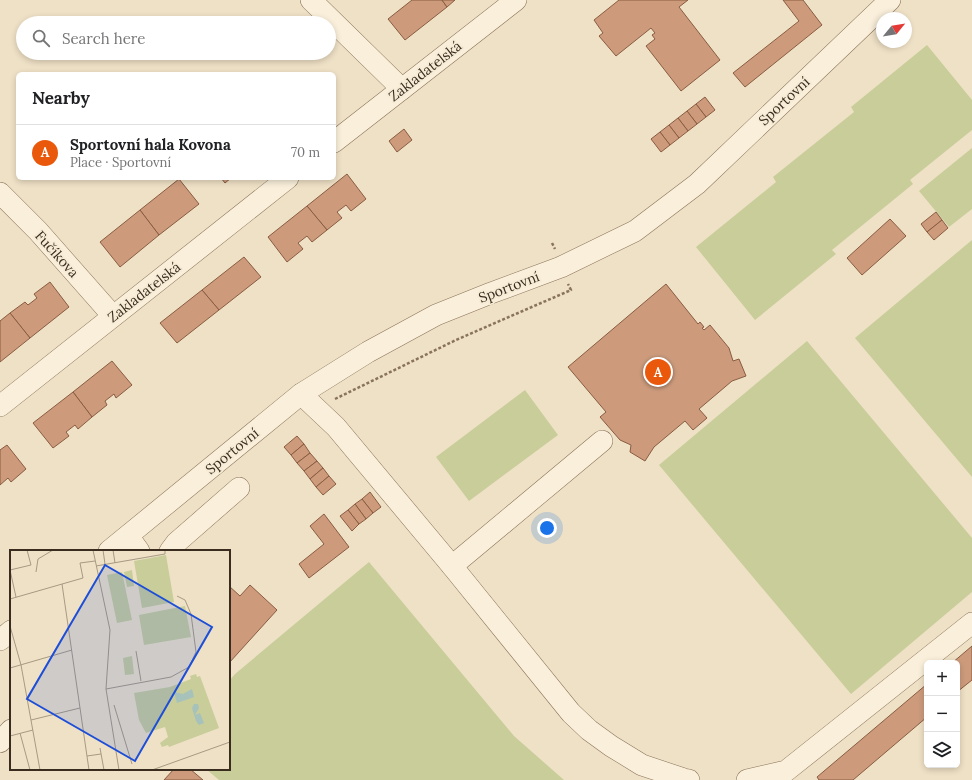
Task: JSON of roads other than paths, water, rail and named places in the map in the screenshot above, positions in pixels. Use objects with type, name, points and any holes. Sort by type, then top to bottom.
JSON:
[{"type":"street","points":[[311,0],[327,16]]},
{"type":"street","name":"Zakladatelská","points":[[336,140],[516,0]]},
{"type":"street","name":"Sportovní","points":[[112,550],[134,543],[301,394],[368,352],[436,315],[561,267],[635,231],[697,184],[890,0]]},
{"type":"street","points":[[336,24],[402,89]]},
{"type":"street","name":"Zakladatelská","points":[[0,406],[285,180]]},
{"type":"street","name":"Fučíkova","points":[[0,193],[38,231],[113,316]]},
{"type":"street","points":[[301,394],[336,427],[452,566],[570,713],[589,730],[611,746],[642,765],[689,780]]},
{"type":"street","points":[[452,566],[602,441]]},
{"type":"street","points":[[171,550],[176,543],[239,488]]},
{"type":"street","points":[[747,780],[786,771],[972,623]]},
{"type":"street","points":[[0,640],[10,632]]},
{"type":"street","points":[[0,742],[10,731]]},
{"type":"place","name":"Sportovní hala Kovona","points":[[658,372]]}]
